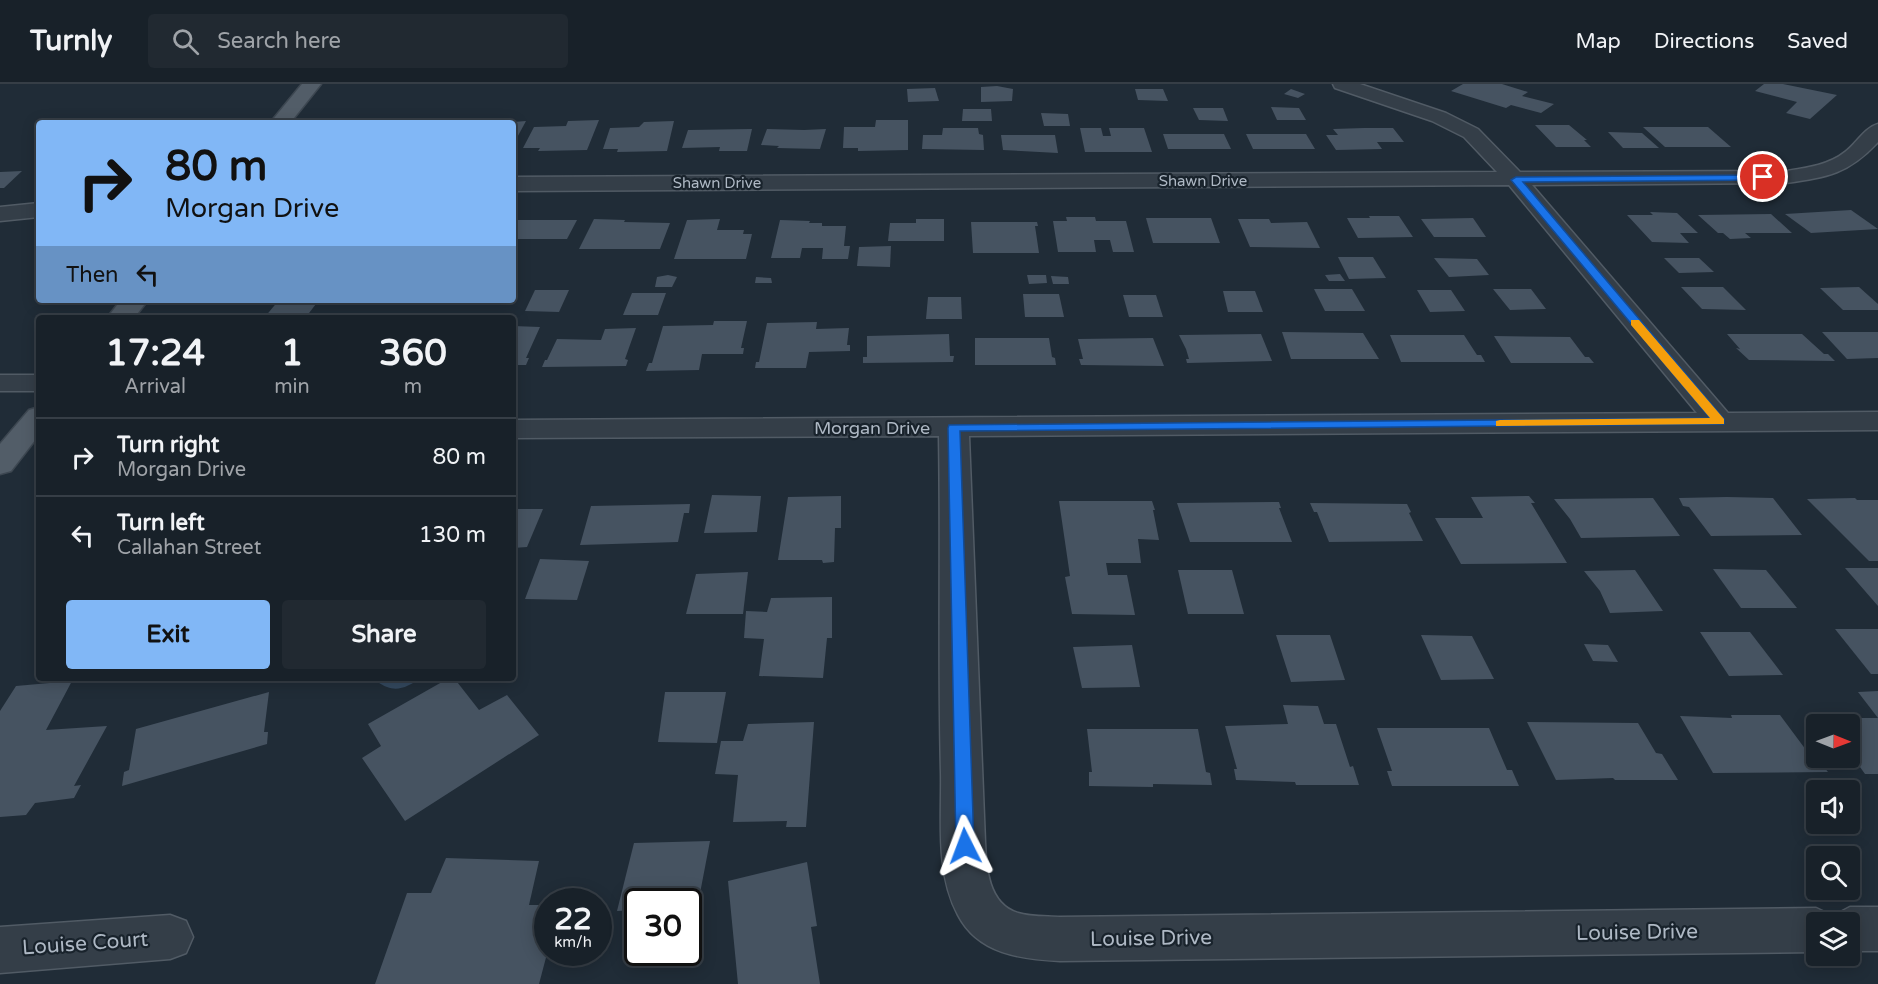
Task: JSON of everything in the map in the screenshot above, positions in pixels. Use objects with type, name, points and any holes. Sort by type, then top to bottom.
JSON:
[{"type":"main road","points":[[282,120],[312,84]]},
{"type":"main road","points":[[122,315],[132,303]]},
{"type":"main road","points":[[0,464],[35,426]]},
{"type":"street","points":[[1342,84],[1454,123],[1471,133],[1516,180],[1720,422]]},
{"type":"street","name":"Shawn Drive","points":[[516,184],[1786,177],[1821,172],[1852,158],[1878,130]]},
{"type":"street","points":[[0,214],[36,210]]},
{"type":"street","points":[[0,383],[36,383]]},
{"type":"street","name":"Morgan Drive","points":[[516,429],[1878,421]]},
{"type":"street","name":"Louise Drive","points":[[954,428],[966,870],[972,898],[989,922],[1016,937],[1060,939],[1806,930]]},
{"type":"street","points":[[1860,929],[1878,929]]},
{"type":"street","name":"Louise Court","points":[[0,950],[170,937]]},
{"type":"water","points":[[378,681],[416,681],[395,689]]},
{"type":"building","points":[[1463,84],[1502,84],[1528,92],[1522,96],[1554,104],[1541,113],[1511,105],[1506,108],[1451,91]]},
{"type":"building","points":[[1764,84],[1783,84],[1837,95],[1810,119],[1786,113],[1797,102],[1755,91]]},
{"type":"building","points":[[997,86],[1013,89],[1012,101],[981,102],[981,87]]},
{"type":"building","points":[[935,88],[939,101],[908,102],[907,89]]},
{"type":"building","points":[[1135,89],[1163,89],[1168,101],[1138,100]]},
{"type":"building","points":[[1291,89],[1305,94],[1298,98],[1284,94]]},
{"type":"building","points":[[1271,107],[1299,108],[1306,120],[1277,120]]},
{"type":"building","points":[[1193,108],[1223,108],[1228,121],[1199,120]]},
{"type":"building","points":[[963,109],[991,109],[992,121],[962,121]]},
{"type":"building","points":[[1041,113],[1068,114],[1070,126],[1044,126]]},
{"type":"building","points":[[599,120],[587,150],[538,151],[540,148],[523,148],[534,127],[566,126],[568,121]]},
{"type":"building","points":[[876,120],[908,120],[908,150],[858,151],[858,148],[843,148],[844,127],[875,127]]},
{"type":"building","points":[[526,121],[516,139],[516,122]]},
{"type":"building","points":[[674,121],[667,151],[617,152],[618,149],[603,149],[610,128],[639,127],[644,122]]},
{"type":"building","points":[[1535,125],[1569,125],[1587,140],[1584,140],[1591,147],[1556,147]]},
{"type":"building","points":[[1643,127],[1708,127],[1731,147],[1665,147]]},
{"type":"building","points":[[943,128],[978,128],[979,134],[983,135],[984,150],[922,149],[923,135],[942,135]]},
{"type":"building","points":[[1080,128],[1101,128],[1103,136],[1111,136],[1109,128],[1144,128],[1152,152],[1085,152]]},
{"type":"building","points":[[1393,128],[1404,142],[1377,142],[1382,149],[1336,150],[1326,135],[1338,135],[1333,129]]},
{"type":"building","points":[[752,129],[747,151],[719,151],[720,147],[682,148],[688,130]]},
{"type":"building","points":[[767,129],[826,129],[820,149],[777,148],[779,146],[761,145]]},
{"type":"building","points":[[1608,132],[1642,133],[1659,148],[1623,148]]},
{"type":"building","points":[[1163,134],[1224,134],[1231,149],[1168,149]]},
{"type":"building","points":[[1246,134],[1306,134],[1315,149],[1253,149]]},
{"type":"building","points":[[1001,135],[1055,135],[1058,153],[1003,150]]},
{"type":"building","points":[[22,171],[4,188],[0,188],[0,172]]},
{"type":"building","points":[[1851,210],[1878,229],[1811,233],[1785,214]]},
{"type":"building","points":[[1650,212],[1677,213],[1698,233],[1680,233],[1689,243],[1652,242],[1627,215],[1653,215]]},
{"type":"building","points":[[1771,214],[1792,233],[1745,233],[1751,238],[1730,239],[1723,233],[1718,233],[1698,215]]},
{"type":"building","points":[[1369,216],[1399,216],[1413,237],[1358,238],[1347,218],[1370,218]]},
{"type":"building","points":[[1066,217],[1095,217],[1096,221],[1126,221],[1134,252],[1113,252],[1110,240],[1094,240],[1096,252],[1058,252],[1053,221],[1067,221]]},
{"type":"building","points":[[1146,218],[1211,218],[1220,243],[1153,243]]},
{"type":"building","points":[[1473,218],[1486,237],[1434,237],[1421,219]]},
{"type":"building","points":[[594,219],[670,223],[660,249],[579,249]]},
{"type":"building","points":[[720,219],[717,230],[744,230],[743,234],[752,234],[746,259],[674,259],[687,220]]},
{"type":"building","points":[[916,219],[944,219],[944,241],[888,241],[890,223],[916,223]]},
{"type":"building","points":[[1238,219],[1269,219],[1271,223],[1307,222],[1320,248],[1250,247]]},
{"type":"building","points":[[516,220],[577,220],[567,239],[516,239]]},
{"type":"building","points":[[780,220],[810,221],[809,223],[822,223],[822,226],[846,226],[844,246],[850,246],[848,259],[822,259],[823,248],[802,248],[800,258],[771,258]]},
{"type":"building","points":[[971,222],[1037,222],[1038,226],[1035,226],[1039,253],[973,253]]},
{"type":"building","points":[[891,246],[890,267],[857,266],[859,247]]},
{"type":"building","points":[[1338,257],[1373,257],[1386,278],[1349,279]]},
{"type":"building","points":[[1434,258],[1477,259],[1489,275],[1449,277]]},
{"type":"building","points":[[1664,258],[1699,258],[1714,272],[1679,273]]},
{"type":"building","points":[[1340,274],[1345,281],[1329,281],[1325,275]]},
{"type":"building","points":[[668,275],[677,277],[672,287],[655,287],[657,277]]},
{"type":"building","points":[[1027,275],[1046,275],[1047,283],[1029,284]]},
{"type":"building","points":[[1051,276],[1068,277],[1069,284],[1053,284]]},
{"type":"building","points":[[756,277],[771,278],[772,283],[755,283]]},
{"type":"building","points":[[1681,287],[1723,287],[1746,310],[1702,309]]},
{"type":"building","points":[[1859,287],[1878,304],[1878,310],[1843,310],[1820,288]]},
{"type":"building","points":[[1314,289],[1352,289],[1365,311],[1325,311]]},
{"type":"building","points":[[1493,289],[1531,289],[1546,309],[1510,310]]},
{"type":"building","points":[[535,290],[569,290],[559,312],[525,311]]},
{"type":"building","points":[[1417,290],[1451,290],[1465,311],[1430,312]]},
{"type":"building","points":[[1223,291],[1255,291],[1263,312],[1228,312]]},
{"type":"building","points":[[632,293],[666,293],[658,315],[623,315]]},
{"type":"building","points":[[1023,294],[1059,294],[1064,317],[1025,317]]},
{"type":"building","points":[[1123,295],[1156,295],[1163,317],[1129,317]]},
{"type":"building","points":[[928,297],[961,297],[962,319],[926,319]]},
{"type":"building","points":[[276,303],[317,303],[308,315],[266,315]]},
{"type":"building","points":[[714,321],[747,321],[741,348],[744,348],[743,354],[702,354],[699,370],[646,371],[649,363],[652,363],[663,326],[713,325]]},
{"type":"building","points":[[817,322],[816,329],[849,328],[847,345],[850,345],[850,351],[809,352],[806,368],[755,368],[756,362],[759,362],[767,323]]},
{"type":"building","points":[[516,326],[540,327],[526,358],[529,358],[526,365],[516,365]]},
{"type":"building","points":[[636,328],[625,359],[628,360],[626,366],[542,367],[557,339],[601,340],[605,329]]},
{"type":"building","points":[[1282,332],[1363,333],[1379,359],[1291,359]]},
{"type":"building","points":[[1822,332],[1878,332],[1878,358],[1847,359]]},
{"type":"building","points":[[949,334],[950,356],[954,356],[953,362],[863,363],[863,357],[867,357],[867,336]]},
{"type":"building","points":[[1261,334],[1272,361],[1187,363],[1186,359],[1189,359],[1179,335]]},
{"type":"building","points":[[1727,334],[1802,334],[1835,361],[1749,360],[1736,348],[1740,349]]},
{"type":"building","points":[[1390,335],[1464,335],[1477,355],[1481,355],[1485,362],[1401,362]]},
{"type":"building","points":[[1494,336],[1570,337],[1585,357],[1589,357],[1594,363],[1511,363]]},
{"type":"building","points":[[975,338],[1049,338],[1052,357],[1055,358],[1056,365],[975,365]]},
{"type":"building","points":[[1153,338],[1164,366],[1081,365],[1079,359],[1083,359],[1078,339]]},
{"type":"building","points":[[712,495],[761,496],[757,532],[704,533]]},
{"type":"building","points":[[841,496],[841,528],[835,528],[834,562],[778,560],[788,497]]},
{"type":"building","points":[[1529,496],[1567,563],[1461,564],[1435,518],[1483,518],[1471,497]]},
{"type":"building","points":[[1653,498],[1680,536],[1581,538],[1554,499]]},
{"type":"building","points":[[1679,498],[1773,498],[1802,535],[1711,536],[1689,507],[1683,506]]},
{"type":"building","points":[[1855,498],[1857,500],[1878,500],[1878,561],[1869,561],[1807,499]]},
{"type":"building","points":[[1059,501],[1152,501],[1159,540],[1138,539],[1141,563],[1106,563],[1108,575],[1127,575],[1135,615],[1072,614],[1065,577],[1070,576]]},
{"type":"building","points":[[1279,502],[1281,508],[1279,508],[1292,542],[1190,542],[1177,503]]},
{"type":"building","points":[[1310,503],[1407,504],[1423,541],[1329,542],[1317,512],[1314,512]]},
{"type":"building","points":[[690,504],[689,513],[684,513],[678,542],[580,545],[591,506]]},
{"type":"building","points":[[516,509],[543,509],[527,547],[516,548]]},
{"type":"building","points":[[540,559],[589,561],[577,600],[525,599]]},
{"type":"building","points":[[1845,568],[1878,568],[1878,606]]},
{"type":"building","points":[[1713,569],[1766,570],[1797,608],[1741,608]]},
{"type":"building","points":[[1178,570],[1232,570],[1244,614],[1188,614]]},
{"type":"building","points":[[1635,570],[1663,611],[1610,613],[1600,591],[1584,571]]},
{"type":"building","points":[[748,572],[743,614],[686,614],[696,574]]},
{"type":"building","points":[[832,597],[832,638],[827,638],[823,678],[759,676],[764,639],[744,638],[746,611],[767,612],[771,598]]},
{"type":"building","points":[[1835,629],[1878,629],[1878,674],[1871,674]]},
{"type":"building","points":[[1700,632],[1750,632],[1783,675],[1729,676]]},
{"type":"building","points":[[1276,635],[1330,635],[1345,680],[1291,682]]},
{"type":"building","points":[[1421,635],[1472,636],[1494,679],[1441,680]]},
{"type":"building","points":[[1584,644],[1608,645],[1618,662],[1593,661]]},
{"type":"building","points":[[1132,645],[1140,687],[1082,688],[1073,647]]},
{"type":"building","points":[[72,681],[46,730],[107,726],[74,786],[81,785],[74,798],[35,803],[26,815],[0,817],[0,711],[16,686]]},
{"type":"building","points":[[444,681],[456,681],[479,710],[507,695],[539,735],[405,821],[362,758],[381,746],[368,724]]},
{"type":"building","points":[[1878,691],[1878,718],[1858,692]]},
{"type":"building","points":[[269,692],[264,732],[268,732],[267,744],[122,786],[124,772],[129,770],[136,729]]},
{"type":"building","points":[[665,692],[726,692],[717,743],[658,742]]},
{"type":"building","points":[[1283,705],[1318,706],[1324,724],[1336,724],[1350,767],[1353,766],[1359,785],[1296,785],[1295,782],[1236,780],[1234,769],[1237,769],[1225,726],[1288,724]]},
{"type":"building","points":[[1731,715],[1780,715],[1806,750],[1806,768],[1825,768],[1828,772],[1713,773],[1680,716],[1732,718]]},
{"type":"building","points":[[1860,718],[1878,718],[1878,774],[1865,774],[1860,767]]},
{"type":"building","points":[[814,722],[806,827],[786,827],[787,821],[733,822],[738,775],[715,774],[721,741],[743,741],[748,724]]},
{"type":"building","points":[[1527,722],[1638,723],[1656,753],[1662,754],[1678,780],[1615,780],[1613,778],[1556,780]]},
{"type":"building","points":[[1377,728],[1489,728],[1507,770],[1512,770],[1519,786],[1392,786],[1387,771],[1392,771]]},
{"type":"building","points":[[1087,729],[1198,729],[1206,772],[1210,773],[1212,785],[1089,786],[1089,772],[1092,772]]},
{"type":"building","points":[[710,841],[701,888],[624,888],[624,911],[617,911],[634,843]]},
{"type":"building","points":[[446,858],[539,861],[529,905],[534,905],[534,966],[544,966],[539,984],[375,984],[407,893],[431,893]]},
{"type":"building","points":[[807,862],[817,926],[811,927],[820,984],[738,984],[728,881]]},
{"type":"slow traffic","points":[[1500,423],[1720,422],[1635,323]]},
{"type":"route","points":[[965,846],[954,428],[1720,422],[1516,180],[1763,177]]}]
